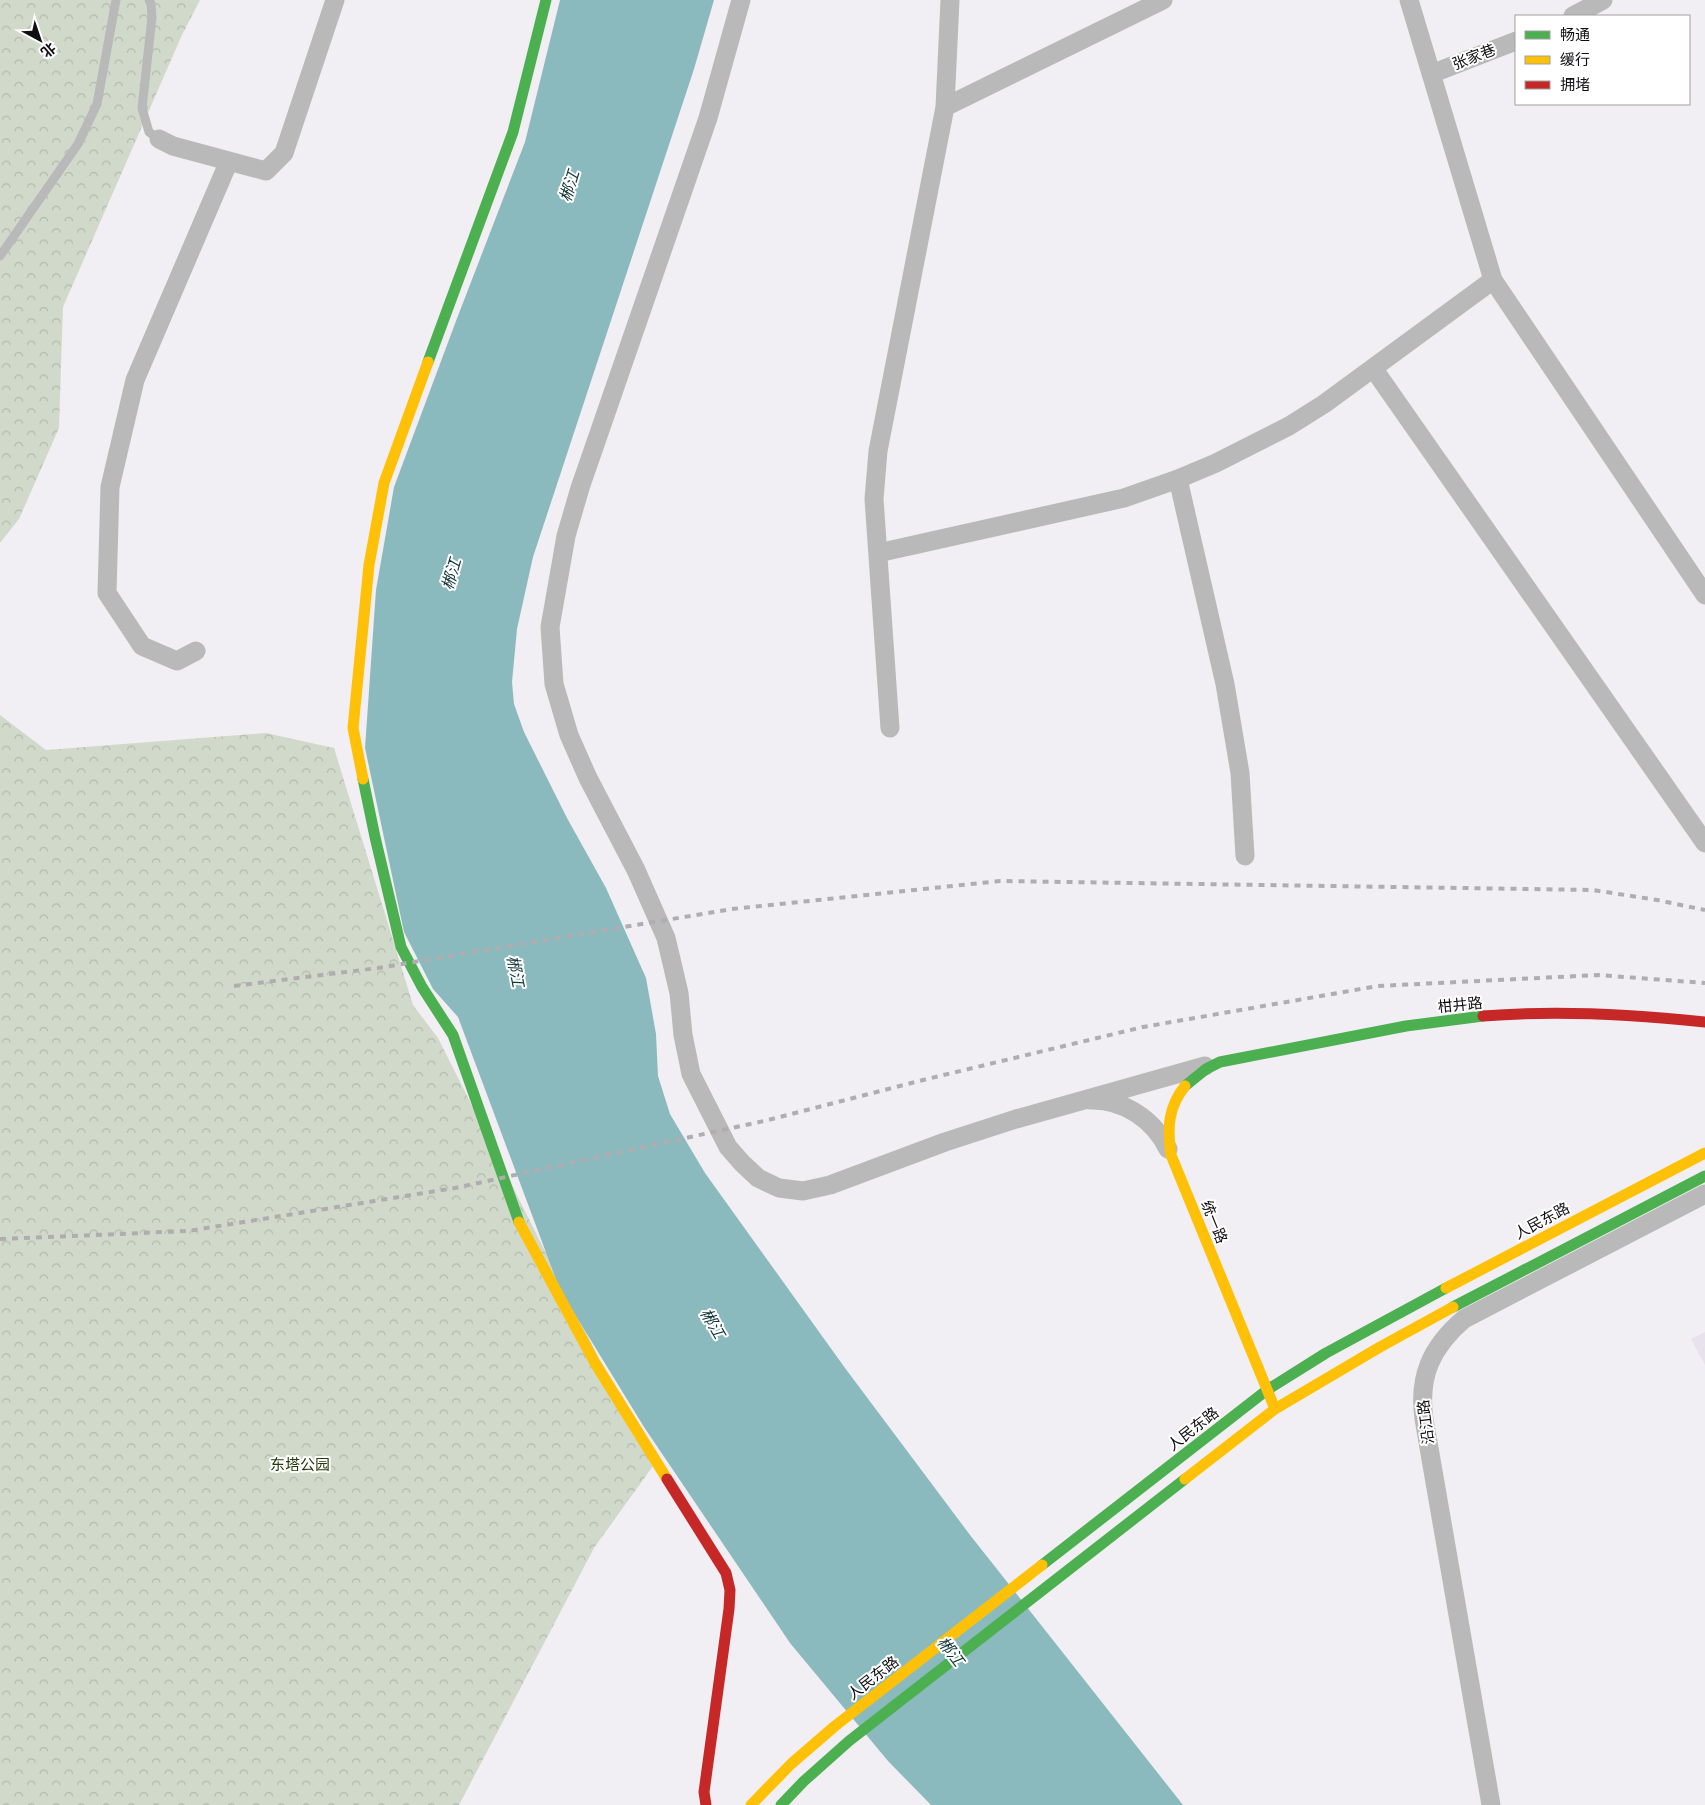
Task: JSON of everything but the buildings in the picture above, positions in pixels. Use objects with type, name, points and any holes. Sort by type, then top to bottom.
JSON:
[{"type":"street","points":[[159,139],[173,146],[266,171],[284,153],[335,0]]},
{"type":"street","points":[[546,0],[513,132],[384,483],[368,565],[353,728],[375,837],[401,947],[422,987],[453,1035],[521,1227],[595,1363],[726,1573],[730,1590],[729,1609],[704,1792],[706,1805]]},
{"type":"street","points":[[741,0],[708,118],[583,479],[566,536],[550,627],[554,684],[569,735],[588,778],[636,870],[666,938],[679,993],[683,1035],[691,1074],[728,1147],[742,1163],[758,1178],[780,1188],[802,1190],[830,1185],[945,1142],[1069,1103],[1220,1062]]},
{"type":"street","points":[[890,728],[874,499],[878,451],[945,106],[950,0]]},
{"type":"street","points":[[945,106],[1163,0]]},
{"type":"street","points":[[1409,0],[1493,280],[1705,595]]},
{"type":"street","points":[[1575,15],[1603,0]]},
{"type":"street","name":"张家巷","points":[[1431,74],[1515,41]]},
{"type":"street","points":[[196,652],[177,661],[142,646],[107,593],[110,487],[135,380],[229,161]]},
{"type":"street","points":[[878,553],[1124,498],[1216,463],[1289,426],[1324,404],[1493,280]]},
{"type":"street","points":[[1373,368],[1705,842]]},
{"type":"street","points":[[1178,479],[1225,684],[1240,774],[1245,856]]},
{"type":"street","name":"柑井路","points":[[1220,1062],[1434,1022],[1484,1017],[1586,1014],[1705,1022]]},
{"type":"street","name":"统一路","points":[[1220,1062],[1197,1074],[1179,1094],[1169,1117],[1168,1130],[1171,1156],[1275,1409]]},
{"type":"street","points":[[1069,1103],[1095,1100],[1132,1110],[1156,1130],[1171,1156]]},
{"type":"street","name":"人民东路","points":[[751,1805],[768,1785],[836,1726],[1267,1390],[1326,1353],[1386,1320],[1705,1153]]},
{"type":"street","points":[[781,1805],[804,1781],[849,1741],[1275,1409],[1336,1370],[1396,1337],[1705,1176]]},
{"type":"street","name":"沿江路","points":[[1491,1805],[1424,1419],[1422,1392],[1429,1364],[1443,1339],[1464,1320],[1705,1194]]},
{"type":"street","points":[[803,1797],[804,1781]]},
{"type":"street","points":[[768,1785],[771,1805]]},
{"type":"lane","points":[[0,256],[78,144],[97,104],[116,0]]},
{"type":"lane","points":[[149,0],[152,17],[142,108],[149,132],[159,139]]},
{"type":"shaded area","points":[[1705,1332],[1705,1365],[1691,1339]]},
{"type":"green space","points":[[0,0],[200,0],[182,35],[63,307],[59,428],[19,519],[0,543]]},
{"type":"green space","name":"东塔公园","points":[[0,715],[46,750],[266,733],[334,748],[413,1005],[438,1038],[653,1466],[594,1548],[459,1805],[0,1805]]},
{"type":"water","name":"郴江","points":[[560,0],[714,0],[694,69],[533,557],[517,629],[512,682],[514,704],[524,732],[567,818],[606,888],[646,978],[656,1034],[658,1076],[670,1114],[705,1173],[845,1368],[970,1535],[1183,1805],[931,1805],[888,1761],[790,1643],[644,1427],[560,1290],[458,1017],[433,989],[404,932],[365,748],[376,590],[394,487],[525,142]]},
{"type":"railway","points":[[234,986],[378,968],[732,909],[1000,881],[1593,890],[1705,910]]},
{"type":"railway","points":[[0,1239],[188,1231],[455,1188],[764,1121],[927,1079],[1143,1027],[1378,986],[1598,975],[1705,983]]},
{"type":"traffic: fast","points":[[428,362],[513,132],[546,0]]},
{"type":"traffic: fast","points":[[363,779],[401,947],[422,987],[453,1035],[519,1222]]},
{"type":"traffic: fast","points":[[1185,1086],[1206,1069],[1220,1062],[1406,1026],[1483,1016]]},
{"type":"traffic: fast","points":[[1453,1307],[1705,1176]]},
{"type":"traffic: fast","points":[[1042,1565],[1267,1390],[1326,1353],[1446,1288]]},
{"type":"traffic: fast","points":[[781,1805],[804,1781],[849,1741],[1185,1479]]},
{"type":"traffic: slow","points":[[363,779],[353,728],[369,565],[384,483],[428,362]]},
{"type":"traffic: slow","points":[[1185,1086],[1175,1102],[1170,1119],[1171,1155],[1275,1409]]},
{"type":"traffic: slow","points":[[1446,1288],[1705,1153]]},
{"type":"traffic: slow","points":[[519,1222],[595,1363],[667,1479]]},
{"type":"traffic: slow","points":[[1185,1479],[1275,1409],[1380,1347],[1453,1307]]},
{"type":"traffic: slow","points":[[751,1805],[791,1764],[835,1726],[1042,1565]]},
{"type":"traffic: jam","points":[[1483,1016],[1538,1013],[1594,1014],[1705,1022]]},
{"type":"traffic: jam","points":[[667,1479],[726,1573],[730,1590],[704,1792],[706,1805]]}]
